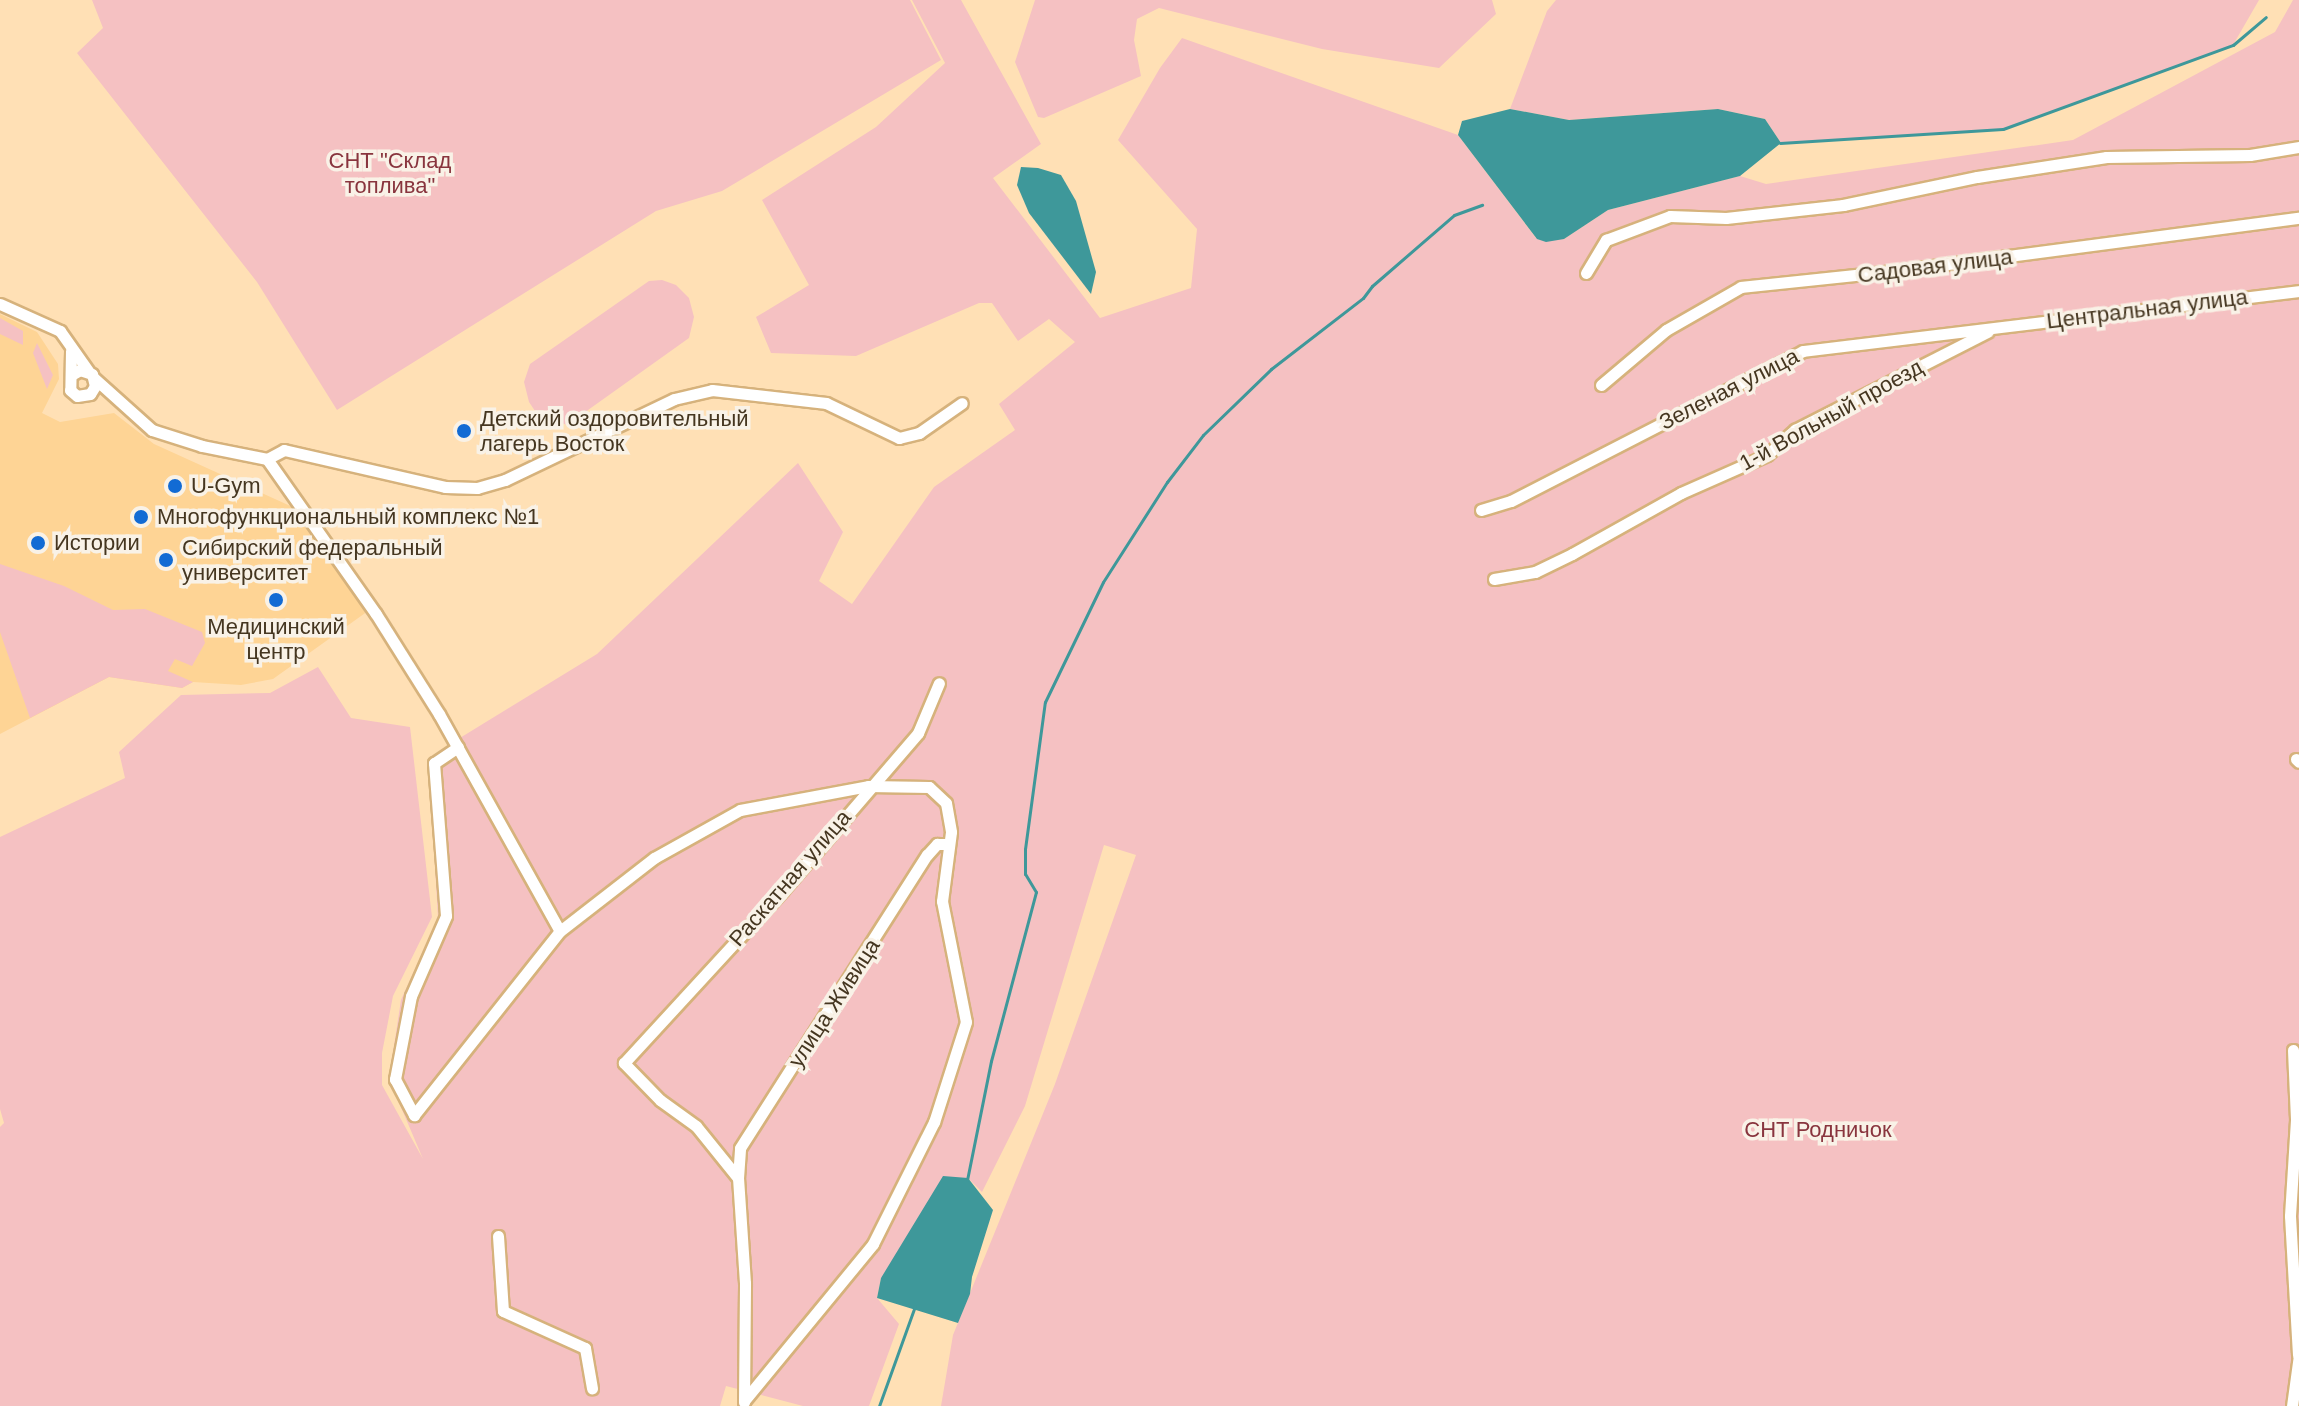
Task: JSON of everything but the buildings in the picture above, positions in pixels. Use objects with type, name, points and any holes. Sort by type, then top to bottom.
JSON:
[{"type":"street","points":[[1586,273],[1606,240],[1670,216],[1726,218],[1843,205],[1977,177],[2106,157],[2236,156],[2299,147]]},
{"type":"street","name":"Садовая улица","points":[[1601,385],[1666,330],[1741,287],[1902,270],[2299,218]]},
{"type":"street","name":"Центральная улица","points":[[1995,328],[2299,291]]},
{"type":"street","points":[[0,304],[60,331],[71,351],[92,375],[152,430],[202,446],[267,459],[284,450],[445,487],[477,488],[505,480],[674,399],[712,390],[826,403],[899,438],[919,433],[962,403]]},
{"type":"street","name":"Зеленая улица","points":[[1481,510],[1511,501],[1803,351],[1995,328]]},
{"type":"street","name":"1-й Вольный проезд","points":[[1494,579],[1535,572],[1572,554],[1681,493],[1767,455],[1795,430],[1995,328]]},
{"type":"street","points":[[71,351],[73,374],[68,386],[73,394],[82,397],[90,394],[113,396]]},
{"type":"street","points":[[73,374],[92,375]]},
{"type":"street","points":[[90,394],[95,386],[92,375]]},
{"type":"street","points":[[267,459],[376,614],[458,747],[560,931]]},
{"type":"street","name":"Раскатная улица","points":[[738,1178],[696,1126],[660,1100],[624,1063],[783,890],[868,786],[918,733],[939,683]]},
{"type":"street","points":[[458,747],[434,763],[446,916],[411,996],[395,1079],[414,1115],[560,931],[654,858],[740,810],[868,786],[929,787],[946,803],[949,844],[942,901],[966,1022],[934,1122],[873,1244],[743,1404]]},
{"type":"street","name":"улица Живица","points":[[743,1404],[745,1283],[738,1178],[740,1148],[927,855],[937,844],[949,844]]},
{"type":"street","points":[[2292,1406],[2298,1355],[2290,1216],[2296,1120],[2293,1050]]},
{"type":"street","points":[[498,1236],[503,1311],[585,1348],[592,1388]]},
{"type":"shaded area","name":"Сибирский федеральный университет","points":[[0,314],[37,332],[58,364],[59,379],[42,413],[60,422],[114,413],[154,444],[297,509],[368,611],[273,679],[241,685],[193,682],[182,688],[109,677],[0,734]]},
{"type":"green space","name":"СНТ \"Склад топлива\"","points":[[92,0],[910,0],[941,60],[722,191],[656,211],[337,410],[257,282],[77,53],[103,28]]},
{"type":"green space","name":"СНТ Родничок","points":[[912,0],[961,0],[1041,144],[993,178],[1100,318],[1191,288],[1197,229],[1118,140],[1160,68],[1182,38],[1458,135],[1536,238],[1564,239],[1608,210],[1740,176],[1766,184],[2073,140],[2275,32],[2293,0],[2299,0],[2299,1406],[941,1406],[953,1335],[1055,1084],[1136,855],[1104,845],[1025,1106],[982,1192],[968,1178],[881,1278],[877,1298],[899,1324],[869,1406],[803,1406],[726,1386],[720,1406],[0,1406],[0,1127],[4,1123],[0,1109],[0,837],[125,778],[119,752],[181,695],[270,693],[318,667],[351,718],[410,727],[432,917],[393,996],[382,1053],[382,1085],[423,1159],[389,1079],[401,1000],[438,918],[429,762],[455,741],[597,654],[798,463],[843,532],[819,581],[852,604],[934,487],[1015,430],[999,404],[1075,342],[1049,319],[1018,341],[992,303],[979,303],[856,356],[771,353],[756,317],[809,285],[762,200],[876,127],[945,63]]},
{"type":"green space","points":[[1035,0],[1492,0],[1496,14],[1439,68],[1322,49],[1159,8],[1137,19],[1134,40],[1141,76],[1044,118],[1038,117],[1015,62]]},
{"type":"green space","points":[[1556,0],[2259,0],[2233,45],[2003,129],[1781,143],[1765,119],[1718,109],[1569,120],[1510,109],[1547,11]]},
{"type":"green space","points":[[662,280],[676,285],[689,298],[694,317],[689,338],[567,425],[537,414],[529,402],[524,382],[530,364],[649,281]]},
{"type":"green space","points":[[0,318],[23,331],[23,345],[0,334]]},
{"type":"green space","points":[[37,343],[53,375],[47,389],[33,353]]},
{"type":"green space","points":[[0,564],[64,586],[113,610],[145,609],[202,632],[205,643],[192,666],[175,659],[168,671],[193,682],[182,688],[109,677],[30,718],[0,632]]},
{"type":"water","points":[[1510,109],[1569,120],[1718,109],[1765,119],[1781,143],[1740,176],[1608,210],[1564,239],[1546,242],[1537,239],[1458,135],[1462,121]]},
{"type":"water","points":[[1021,167],[1061,175],[1076,201],[1096,272],[1091,294],[1029,213],[1017,185]]},
{"type":"water","points":[[943,1176],[968,1178],[993,1210],[972,1277],[970,1294],[958,1323],[877,1298],[881,1278]]},
{"type":"waterway","points":[[1780,143],[2003,129],[2233,45],[2266,17]]},
{"type":"waterway","points":[[967,1180],[991,1061],[1036,892],[1025,874],[1025,849],[1045,702],[1103,582],[1167,482],[1203,435],[1271,369],[1363,298],[1372,286],[1454,215],[1482,205]]},
{"type":"waterway","points":[[879,1406],[915,1306]]},
{"type":"place","name":"Детский оздоровительный лагерь Восток","points":[[464,431]]},
{"type":"place","name":"U-Gym","points":[[175,486]]},
{"type":"place","name":"Многофункциональный комплекс №1","points":[[141,517]]},
{"type":"place","name":"Истории","points":[[38,543]]},
{"type":"place","name":"Сибирский федеральный университет","points":[[166,560]]},
{"type":"place","name":"Медицинский центр","points":[[276,600]]}]
